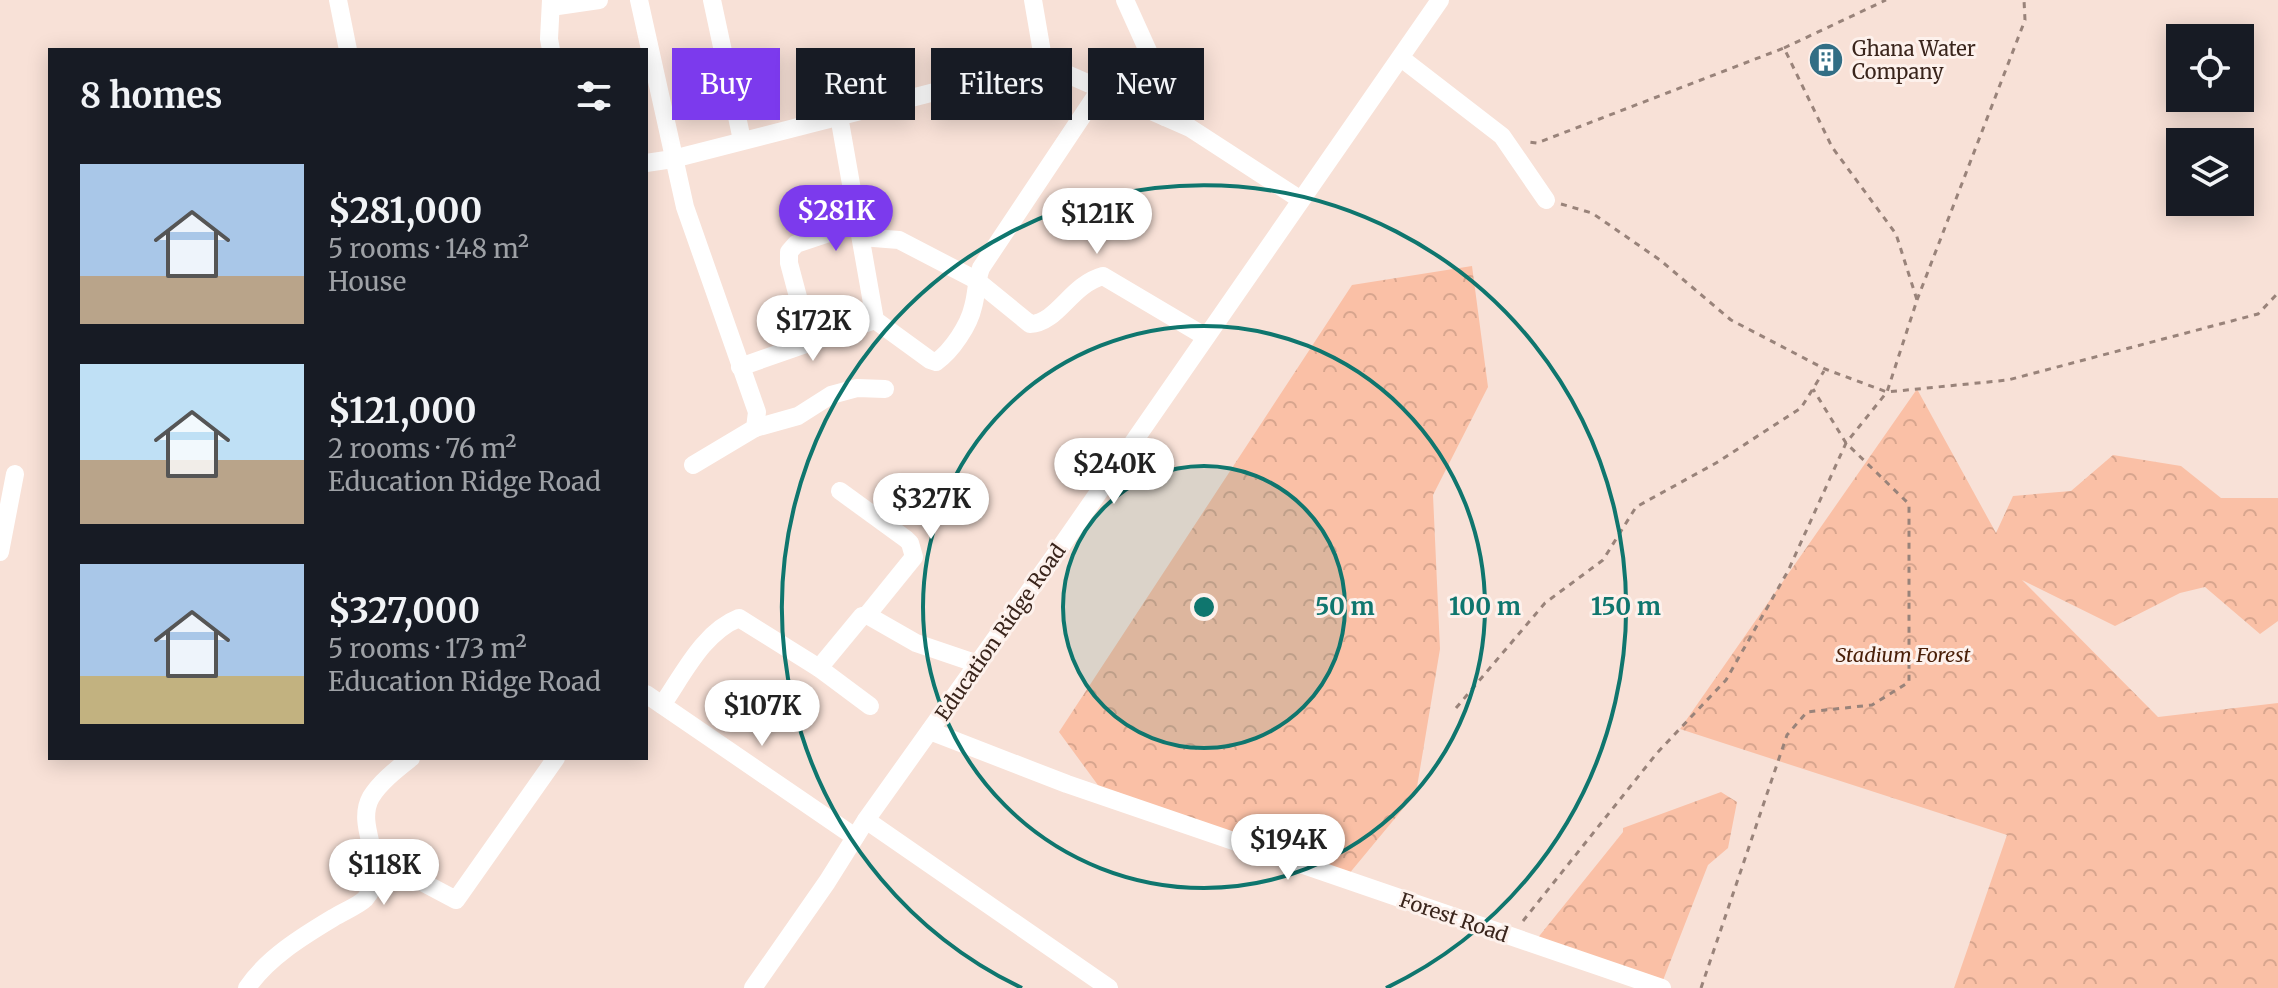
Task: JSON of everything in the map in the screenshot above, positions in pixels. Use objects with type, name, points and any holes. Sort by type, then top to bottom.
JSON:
[{"type":"street","points":[[338,0],[348,48]]},
{"type":"street","points":[[551,48],[551,3],[599,0]]},
{"type":"street","points":[[639,0],[685,207],[757,412],[755,428]]},
{"type":"street","points":[[712,0],[742,140]]},
{"type":"street","points":[[1033,0],[1041,48]]},
{"type":"street","points":[[1125,0],[1147,48]]},
{"type":"street","name":"Education Ridge Road","points":[[753,988],[866,820],[1440,0]]},
{"type":"street","points":[[1401,58],[1502,136],[1546,200]]},
{"type":"street","points":[[840,120],[875,320],[936,362],[969,320],[981,268],[1088,108]]},
{"type":"street","points":[[648,163],[823,120]]},
{"type":"street","points":[[1172,120],[1190,128],[1301,200]]},
{"type":"street","points":[[810,342],[789,263],[789,252],[796,244],[860,230],[899,240],[976,280],[1030,324],[1044,322],[1083,283],[1103,276],[1206,337]]},
{"type":"street","points":[[740,367],[875,320]]},
{"type":"street","points":[[693,465],[755,428],[798,416],[831,395],[857,388],[885,389]]},
{"type":"street","points":[[0,552],[15,474]]},
{"type":"street","points":[[819,668],[914,557],[906,539],[840,491]]},
{"type":"street","points":[[867,615],[916,643],[978,664]]},
{"type":"street","points":[[662,705],[708,640],[723,624],[739,618],[819,668],[870,706]]},
{"type":"street","points":[[648,695],[855,837]]},
{"type":"street","name":"Forest Road","points":[[930,731],[1067,784],[1662,988]]},
{"type":"street","points":[[247,988],[255,976],[303,937],[365,899],[377,874],[367,824],[369,799],[409,760]]},
{"type":"street","points":[[375,857],[456,900],[555,760]]},
{"type":"street","points":[[866,820],[1109,988]]},
{"type":"path","points":[[1502,136],[1537,143],[1784,48],[1886,0]]},
{"type":"path","points":[[1511,936],[1657,753],[1726,680],[1788,571],[1846,443],[1887,392],[1917,300],[2025,20],[2024,0]]},
{"type":"path","points":[[1784,48],[1832,147],[1896,234],[1917,300]]},
{"type":"path","points":[[1546,200],[1592,213],[1660,260],[1731,320],[1825,369],[1887,392],[2008,380],[2258,314],[2278,293]]},
{"type":"path","points":[[1456,708],[1545,603],[1603,560],[1636,507],[1716,463],[1801,408],[1825,369]]},
{"type":"path","points":[[1701,988],[1787,735],[1807,712],[1872,705],[1909,682],[1909,504],[1846,443],[1813,389]]},
{"type":"green space","points":[[1472,266],[1488,387],[1433,495],[1440,649],[1416,793],[1348,875],[1103,792],[1059,732],[1352,285]]},
{"type":"green space","name":"Stadium Forest","points":[[1917,389],[1996,533],[2013,496],[2071,491],[2113,455],[2181,466],[2221,498],[2278,498],[2278,621],[2260,634],[2205,587],[2180,593],[2115,626],[2022,580],[2158,717],[2278,703],[2278,988],[1954,988],[2007,835],[1680,729]]},
{"type":"green space","points":[[1721,792],[1737,802],[1728,848],[1708,865],[1660,988],[1528,950],[1623,832],[1623,828]]},
{"type":"place","name":"Ghana Water Company","points":[[1826,60]]}]
